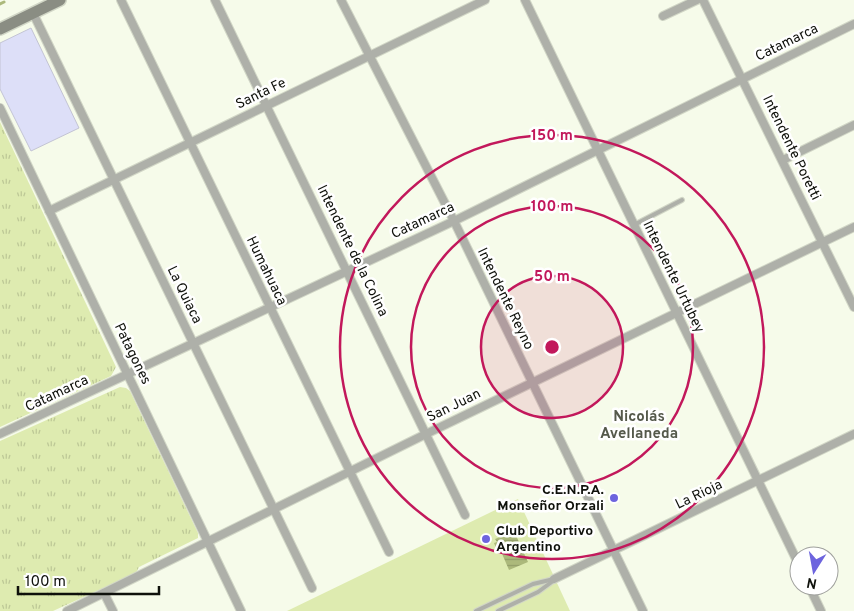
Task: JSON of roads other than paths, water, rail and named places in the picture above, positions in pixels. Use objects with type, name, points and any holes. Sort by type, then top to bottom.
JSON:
[{"type":"main road","points":[[0,28],[60,0]]},
{"type":"street","name":"Humahuaca","points":[[121,0],[389,552]]},
{"type":"street","name":"Intendente de la Colina","points":[[215,0],[465,515]]},
{"type":"street","name":"Intendente Reyno","points":[[341,0],[454,221],[643,611]]},
{"type":"street","name":"Santa Fe","points":[[49,211],[485,0]]},
{"type":"street","name":"Intendente Urtubey","points":[[525,0],[790,546]]},
{"type":"street","points":[[663,16],[697,0]]},
{"type":"street","name":"Intendente Poretti","points":[[703,0],[854,307]]},
{"type":"street","name":"La Quiaca","points":[[32,13],[312,588]]},
{"type":"street","name":"Catamarca","points":[[0,434],[454,221],[854,24]]},
{"type":"street","name":"Patagones","points":[[0,108],[241,611]]},
{"type":"street","points":[[783,160],[854,125]]},
{"type":"street","name":"San Juan","points":[[67,611],[426,434],[854,227]]},
{"type":"street","name":"La Rioja","points":[[554,579],[854,434]]},
{"type":"street","points":[[104,593],[113,611]]},
{"type":"street","points":[[814,596],[821,611]]},
{"type":"lane","points":[[634,224],[682,200]]},
{"type":"lane","points":[[476,611],[533,584],[554,579]]},
{"type":"lane","points":[[498,611],[538,592],[554,579]]},
{"type":"waterway","points":[[0,4],[4,2]]},
{"type":"place","name":"C.E.N.P.A. Monseñor Orzali","points":[[614,498]]},
{"type":"place","name":"Club Deportivo Argentino","points":[[486,539]]},
{"type":"district","name":"Nicolás Avellaneda","points":[[639,426]]}]
